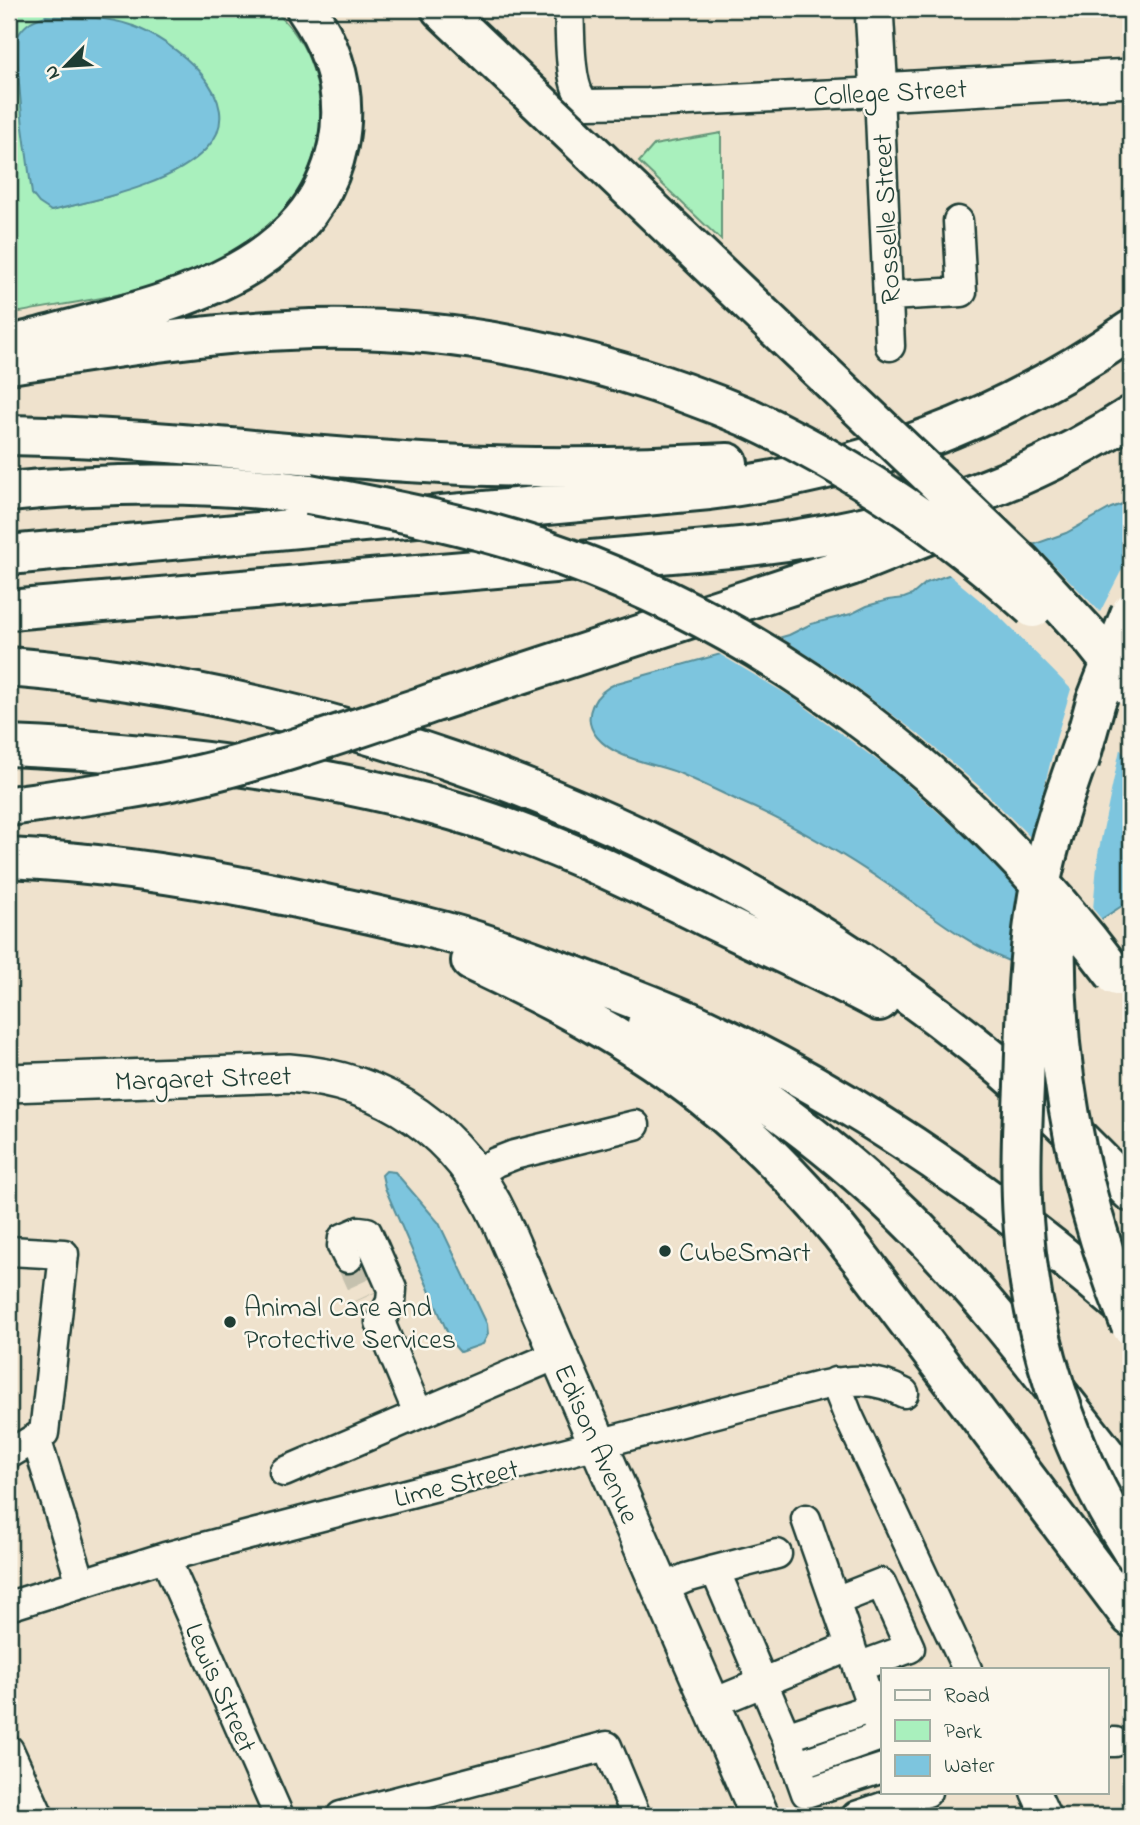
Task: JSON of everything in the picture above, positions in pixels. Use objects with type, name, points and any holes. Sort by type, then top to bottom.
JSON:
[{"type":"highway","points":[[9,346],[167,301],[206,287],[252,264],[294,229],[315,201],[331,169],[340,127],[341,97],[336,71],[321,32],[306,9]]},
{"type":"highway","points":[[441,9],[1022,563],[1084,629],[1131,688]]},
{"type":"highway","points":[[9,364],[179,339],[251,332],[327,329],[402,331],[474,339],[587,361],[697,396],[749,418],[866,480],[958,545],[1045,619],[1131,711]]},
{"type":"highway","points":[[12,555],[747,485],[856,462],[933,437],[981,417],[1070,370],[1131,330]]},
{"type":"highway","points":[[9,435],[130,439],[441,464],[636,467],[735,463],[799,455],[908,436],[981,417]]},
{"type":"highway","points":[[13,609],[703,551],[806,539],[885,523],[963,498],[1056,458],[1126,419]]},
{"type":"highway","points":[[9,806],[122,790],[212,772],[299,747],[850,566],[954,524],[1011,494],[1126,419]]},
{"type":"highway","points":[[9,492],[84,485],[170,483],[238,486],[309,494],[405,512],[487,532],[565,557],[636,586],[706,620],[772,659],[828,695],[901,749],[1017,855],[1064,908],[1124,986]]},
{"type":"highway","points":[[1131,612],[1109,667],[1052,838],[1038,897],[1026,1002],[1022,1155],[1023,1220],[1036,1315],[1056,1392],[1086,1467],[1131,1549]]},
{"type":"highway","points":[[14,667],[150,684],[289,713],[458,764],[595,818],[723,881],[837,948],[973,1044],[1049,1110],[1131,1192]]},
{"type":"highway","points":[[1085,738],[1069,812],[1058,887],[1055,963],[1058,1038],[1068,1114],[1084,1188],[1131,1326]]},
{"type":"highway","points":[[9,746],[152,755],[259,768],[434,805],[508,828],[618,874],[864,993],[978,1059],[1049,1110]]},
{"type":"highway","points":[[9,858],[168,874],[315,902],[430,928],[532,961],[673,1014],[774,1064],[829,1095],[936,1163],[1077,1267],[1131,1313]]},
{"type":"highway","points":[[315,902],[424,939],[535,993],[644,1056],[684,1082],[732,1121],[793,1178],[843,1236],[1131,1617]]},
{"type":"highway","points":[[532,961],[634,1016],[730,1076],[792,1120],[861,1177],[917,1228],[967,1282],[1131,1488]]},
{"type":"main road","name":"Rosselle Street","points":[[874,9],[879,92]]},
{"type":"main road","name":"College Street","points":[[879,92],[1131,78]]},
{"type":"main road","name":"Margaret Street","points":[[9,1083],[316,1074],[345,1081],[392,1100]]},
{"type":"main road","name":"Edison Avenue","points":[[392,1100],[438,1133],[461,1156],[496,1209],[760,1816]]},
{"type":"street","name":"College Street","points":[[569,9],[574,80],[582,100],[593,105],[879,92]]},
{"type":"street","name":"Rosselle Street","points":[[879,92],[890,346]]},
{"type":"street","points":[[888,296],[962,292],[958,221]]},
{"type":"street","points":[[475,1175],[514,1155],[635,1125]]},
{"type":"street","points":[[348,1258],[342,1246],[343,1238],[359,1231],[367,1232],[392,1289],[391,1302],[380,1322]]},
{"type":"street","points":[[9,1251],[64,1254],[44,1433],[9,1454]]},
{"type":"street","points":[[366,1297],[380,1322],[418,1413]]},
{"type":"street","points":[[284,1472],[559,1354]]},
{"type":"street","name":"Lime Street","points":[[9,1606],[165,1557],[835,1382],[868,1379],[904,1393]]},
{"type":"street","points":[[835,1382],[967,1668]]},
{"type":"street","points":[[36,1438],[81,1583]]},
{"type":"street","points":[[806,1518],[881,1733]]},
{"type":"street","points":[[661,1589],[686,1577],[777,1554]]},
{"type":"street","name":"Lewis Street","points":[[165,1557],[279,1816]]},
{"type":"street","points":[[715,1570],[786,1737],[806,1793],[881,1769]]},
{"type":"street","points":[[711,1704],[763,1683],[854,1657],[910,1648],[881,1583],[835,1601]]},
{"type":"street","points":[[786,1737],[872,1708]]},
{"type":"street","points":[[796,1766],[881,1736]]},
{"type":"street","points":[[341,1816],[607,1746],[636,1816]]},
{"type":"street","points":[[9,1750],[39,1816]]},
{"type":"street","points":[[856,1816],[921,1794]]},
{"type":"street","points":[[1036,1794],[1046,1816]]},
{"type":"green space","points":[[9,9],[272,9],[303,45],[315,74],[320,106],[318,140],[310,167],[298,192],[274,224],[243,249],[208,268],[169,282],[9,314]],"holes":[[[133,26],[182,56],[159,179],[107,197],[51,211]]]},
{"type":"green space","points":[[721,133],[721,240],[639,162],[654,145]]},
{"type":"water","points":[[46,16],[99,18],[120,22],[147,32],[185,57],[213,92],[220,110],[218,130],[207,148],[175,172],[134,189],[51,211],[39,203],[32,194],[15,40],[28,24]]},
{"type":"water","points":[[1131,501],[1131,900],[1097,922],[1011,962],[964,937],[815,839],[679,773],[614,751],[597,737],[592,729],[592,706],[602,692],[617,683],[789,635],[811,624],[851,614],[867,606],[904,598],[926,583],[1066,533],[1111,508]]},
{"type":"water","points":[[386,1171],[395,1172],[439,1223],[487,1324],[488,1334],[483,1344],[460,1352],[452,1343],[385,1188],[382,1175]]},
{"type":"pier","points":[[1031,541],[1100,612],[1131,552],[1131,763],[1120,749],[1098,854],[1093,909],[1103,921],[1099,925],[1023,895],[968,839],[893,772],[793,698],[716,652],[777,635],[839,675],[917,733],[980,787],[1032,839],[1071,689],[1000,617],[946,572]]},
{"type":"tunnel","points":[[348,1258],[366,1297]]},
{"type":"place","name":"CubeSmart","points":[[665,1251]]},
{"type":"place","name":"Animal Care and Protective Services","points":[[230,1322]]}]
